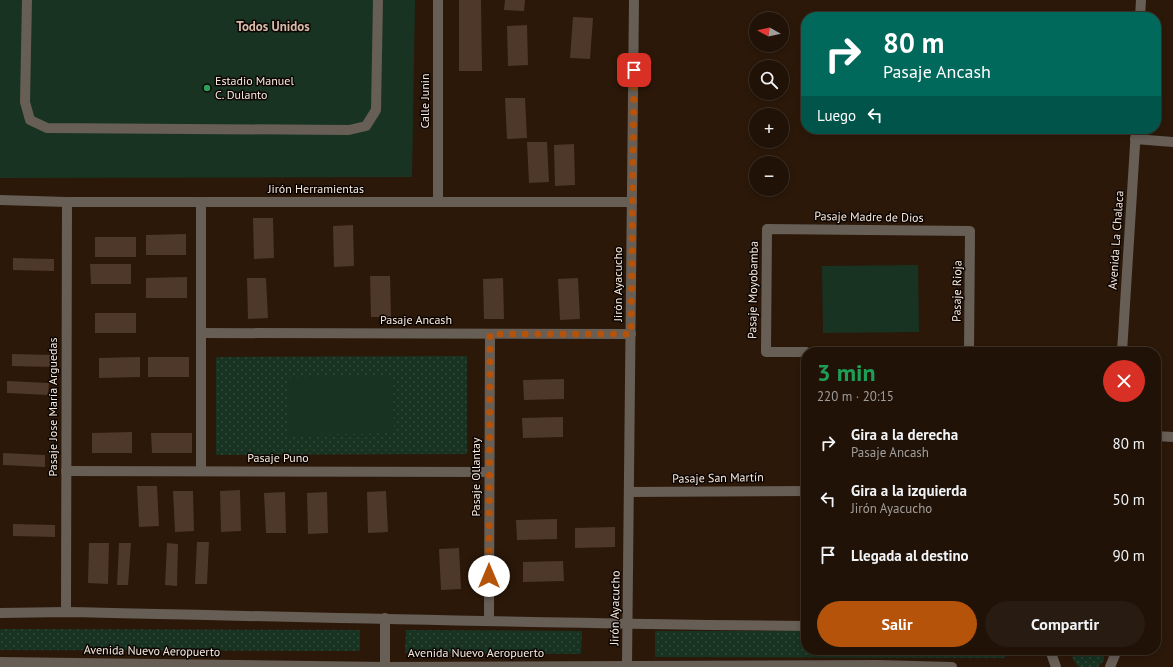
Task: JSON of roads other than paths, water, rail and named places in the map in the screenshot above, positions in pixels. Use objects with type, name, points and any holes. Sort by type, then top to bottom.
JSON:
[{"type":"street","points":[[27,0],[25,102],[30,120],[46,128],[341,130],[366,126],[376,110],[378,0]]},
{"type":"street","name":"Calle Junin","points":[[438,0],[438,202]]},
{"type":"street","name":"Jirón Ayacucho","points":[[628,665],[634,0]]},
{"type":"street","points":[[1140,12],[1141,0]]},
{"type":"street","points":[[1136,134],[1173,142]]},
{"type":"street","name":"Avenida La Chalaca","points":[[1122,347],[1136,134]]},
{"type":"street","name":"Jirón Herramientas","points":[[0,200],[67,202],[632,202]]},
{"type":"street","name":"Pasaje Jose María Arguedas","points":[[66,612],[67,202]]},
{"type":"street","points":[[201,202],[201,471]]},
{"type":"street","name":"Pasaje Madre de Dios","points":[[767,229],[970,231]]},
{"type":"street","name":"Pasaje Moyobamba","points":[[767,229],[766,352],[801,352]]},
{"type":"street","name":"Pasaje Rioja","points":[[969,347],[970,231]]},
{"type":"street","name":"Pasaje Ancash","points":[[201,333],[631,334]]},
{"type":"street","name":"Pasaje Ollantay","points":[[489,620],[490,334]]},
{"type":"street","points":[[1161,436],[1173,437]]},
{"type":"street","name":"Pasaje Puno","points":[[66,471],[489,472]]},
{"type":"street","name":"Pasaje San Martín","points":[[629,492],[801,490]]},
{"type":"street","points":[[0,613],[66,612],[489,620],[628,625],[801,626]]},
{"type":"street","points":[[385,618],[385,667]]},
{"type":"street","points":[[1052,655],[1056,667]]},
{"type":"street","points":[[1110,667],[1115,655]]},
{"type":"street","name":"Avenida Nuevo Aeropuerto","points":[[0,662],[385,667],[628,665],[952,667]]},
{"type":"place","name":"Estadio Manuel C. Dulanto","points":[[207,88]]},
{"type":"district","name":"Todos Unidos","points":[[273,26]]}]
